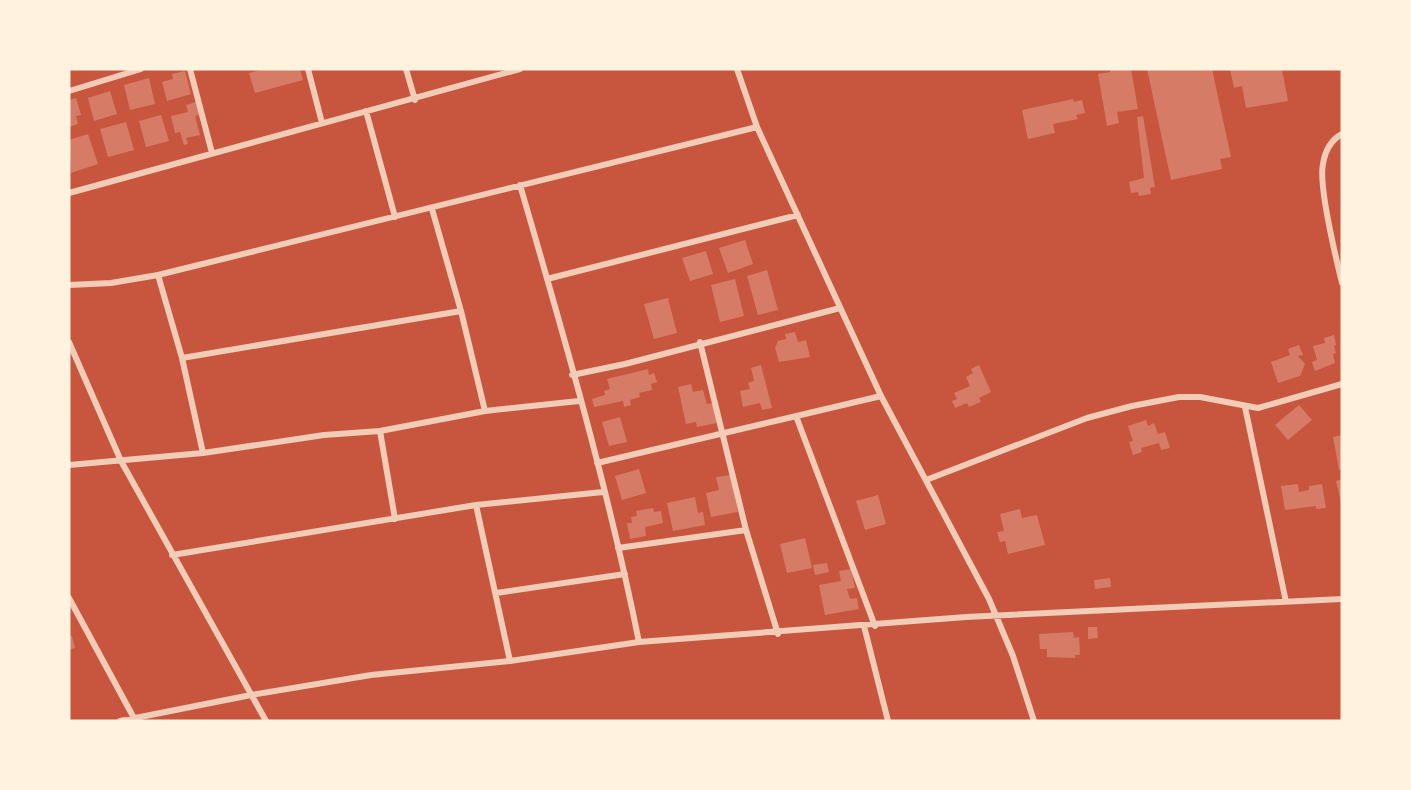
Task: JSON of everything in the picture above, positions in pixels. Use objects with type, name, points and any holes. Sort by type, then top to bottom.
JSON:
[{"type":"street","points":[[69,91],[141,69]]},
{"type":"street","points":[[189,69],[212,153]]},
{"type":"street","points":[[308,69],[322,123]]},
{"type":"street","points":[[405,69],[414,100]]},
{"type":"street","points":[[737,69],[757,127],[881,396],[997,616],[1034,721]]},
{"type":"street","points":[[69,193],[366,111],[414,100],[515,70]]},
{"type":"street","points":[[366,111],[395,217]]},
{"type":"street","points":[[69,285],[111,283],[158,275],[757,127]]},
{"type":"street","points":[[1342,134],[1331,141],[1322,165],[1322,180],[1342,283]]},
{"type":"street","points":[[520,185],[597,463],[625,574],[639,642]]},
{"type":"street","points":[[432,209],[461,311],[484,411]]},
{"type":"street","points":[[547,279],[798,215]]},
{"type":"street","points":[[158,275],[182,358],[203,453]]},
{"type":"street","points":[[572,375],[625,364],[700,342],[840,308]]},
{"type":"street","points":[[182,358],[461,311]]},
{"type":"street","points":[[69,342],[103,414],[121,461],[266,721]]},
{"type":"street","points":[[700,342],[746,530],[778,634]]},
{"type":"street","points":[[926,480],[1088,418],[1132,406],[1179,397],[1215,398],[1245,407],[1268,406],[1342,384]]},
{"type":"street","points":[[597,463],[622,458],[650,448],[722,434],[881,396]]},
{"type":"street","points":[[69,465],[203,453],[324,435],[380,431],[484,411],[579,400]]},
{"type":"street","points":[[1245,407],[1286,602]]},
{"type":"street","points":[[796,416],[875,626]]},
{"type":"street","points":[[380,431],[395,519]]},
{"type":"street","points":[[172,555],[476,505],[603,492]]},
{"type":"street","points":[[476,505],[510,661]]},
{"type":"street","points":[[618,548],[746,530]]},
{"type":"street","points":[[496,593],[625,574]]},
{"type":"street","points":[[69,598],[135,719]]},
{"type":"street","points":[[120,721],[251,695],[371,675],[510,661],[639,642],[778,634],[997,616],[1342,599]]},
{"type":"street","points":[[864,626],[888,721]]},
{"type":"building","points":[[264,69],[300,69],[303,80],[255,93],[249,73]]},
{"type":"building","points":[[1110,69],[1131,69],[1138,109],[1117,112],[1119,123],[1107,126],[1098,74],[1110,72]]},
{"type":"building","points":[[1147,69],[1212,69],[1231,157],[1220,159],[1222,169],[1171,180]]},
{"type":"building","points":[[1230,69],[1282,69],[1288,101],[1246,108],[1242,86],[1234,88]]},
{"type":"building","points":[[185,71],[191,94],[167,101],[162,82],[173,79],[172,74]]},
{"type":"building","points":[[149,78],[155,104],[130,110],[124,85]]},
{"type":"building","points":[[110,91],[117,114],[94,121],[88,98]]},
{"type":"building","points":[[76,98],[81,115],[76,116],[78,124],[69,127],[69,100]]},
{"type":"building","points":[[1073,99],[1074,102],[1082,100],[1085,113],[1076,115],[1078,119],[1053,124],[1055,133],[1028,139],[1022,110]]},
{"type":"building","points":[[196,102],[199,115],[195,116],[200,135],[186,138],[188,144],[184,145],[180,132],[175,133],[171,116],[188,112],[186,105]]},
{"type":"building","points":[[161,115],[169,141],[146,147],[139,121]]},
{"type":"building","points":[[1143,116],[1155,187],[1150,188],[1151,194],[1139,196],[1138,192],[1131,193],[1129,182],[1144,178],[1137,117]]},
{"type":"building","points":[[126,122],[134,150],[108,157],[100,129]]},
{"type":"building","points":[[88,134],[98,164],[71,173],[69,140]]},
{"type":"building","points":[[745,240],[753,264],[728,273],[719,248]]},
{"type":"building","points":[[706,251],[713,274],[690,281],[682,258]]},
{"type":"building","points":[[767,270],[778,310],[758,315],[747,276]]},
{"type":"building","points":[[735,279],[744,316],[720,322],[711,285]]},
{"type":"building","points":[[668,298],[677,333],[654,339],[644,304]]},
{"type":"building","points":[[795,332],[798,342],[806,340],[810,357],[779,362],[775,348],[778,341],[786,339],[785,334]]},
{"type":"building","points":[[1334,335],[1335,363],[1315,371],[1312,362],[1317,360],[1313,346],[1325,343],[1324,338]]},
{"type":"building","points":[[1299,345],[1303,355],[1298,356],[1305,364],[1300,376],[1278,383],[1271,362],[1290,355],[1288,349]]},
{"type":"building","points":[[761,365],[772,408],[762,410],[760,403],[743,407],[740,391],[750,389],[748,383],[754,381],[751,368]]},
{"type":"building","points":[[979,365],[991,392],[979,398],[981,402],[969,407],[967,403],[955,408],[952,401],[957,399],[954,393],[970,386],[966,377],[973,373],[971,369]]},
{"type":"building","points":[[648,369],[649,375],[654,373],[657,382],[651,384],[652,390],[639,393],[640,397],[630,400],[631,405],[624,407],[623,401],[594,407],[592,399],[605,395],[604,391],[610,389],[607,379]]},
{"type":"building","points":[[691,384],[693,392],[703,390],[707,404],[713,403],[717,423],[697,427],[696,422],[686,424],[678,387]]},
{"type":"building","points":[[1299,405],[1312,420],[1288,440],[1275,425]]},
{"type":"building","points":[[620,417],[627,442],[609,446],[602,422]]},
{"type":"building","points":[[1146,420],[1148,426],[1154,423],[1158,434],[1165,432],[1170,448],[1161,450],[1159,443],[1141,448],[1142,452],[1133,455],[1129,442],[1133,441],[1128,426]]},
{"type":"building","points":[[1342,435],[1342,469],[1339,470],[1333,437]]},
{"type":"building","points":[[639,469],[646,493],[622,500],[615,476]]},
{"type":"building","points":[[731,475],[738,512],[711,517],[706,493],[719,490],[716,477]]},
{"type":"building","points":[[1342,479],[1342,501],[1341,502],[1336,481]]},
{"type":"building","points":[[1298,484],[1299,492],[1309,490],[1309,486],[1322,484],[1326,508],[1316,509],[1316,506],[1285,510],[1281,486]]},
{"type":"building","points":[[878,495],[886,524],[865,530],[856,501]]},
{"type":"building","points":[[695,497],[698,513],[703,512],[705,525],[673,531],[667,503]]},
{"type":"building","points":[[653,508],[654,512],[661,511],[663,523],[645,527],[646,536],[630,539],[627,523],[632,523],[631,517],[637,516],[636,511]]},
{"type":"building","points":[[1020,509],[1022,518],[1037,515],[1045,545],[1008,554],[1005,541],[1000,542],[997,532],[1004,531],[1000,514]]},
{"type":"building","points":[[805,538],[812,568],[787,573],[780,544]]},
{"type":"building","points":[[827,563],[829,572],[815,575],[813,565]]},
{"type":"building","points":[[851,569],[855,588],[847,589],[850,599],[857,598],[859,609],[825,615],[819,585],[841,581],[839,571]]},
{"type":"building","points":[[1110,578],[1111,587],[1095,589],[1094,580]]},
{"type":"building","points":[[1088,627],[1097,627],[1098,638],[1088,639]]},
{"type":"building","points":[[1073,632],[1074,638],[1079,637],[1080,655],[1075,655],[1075,658],[1047,657],[1047,649],[1040,649],[1039,634]]},
{"type":"building","points":[[72,636],[75,648],[69,650],[69,637]]}]
